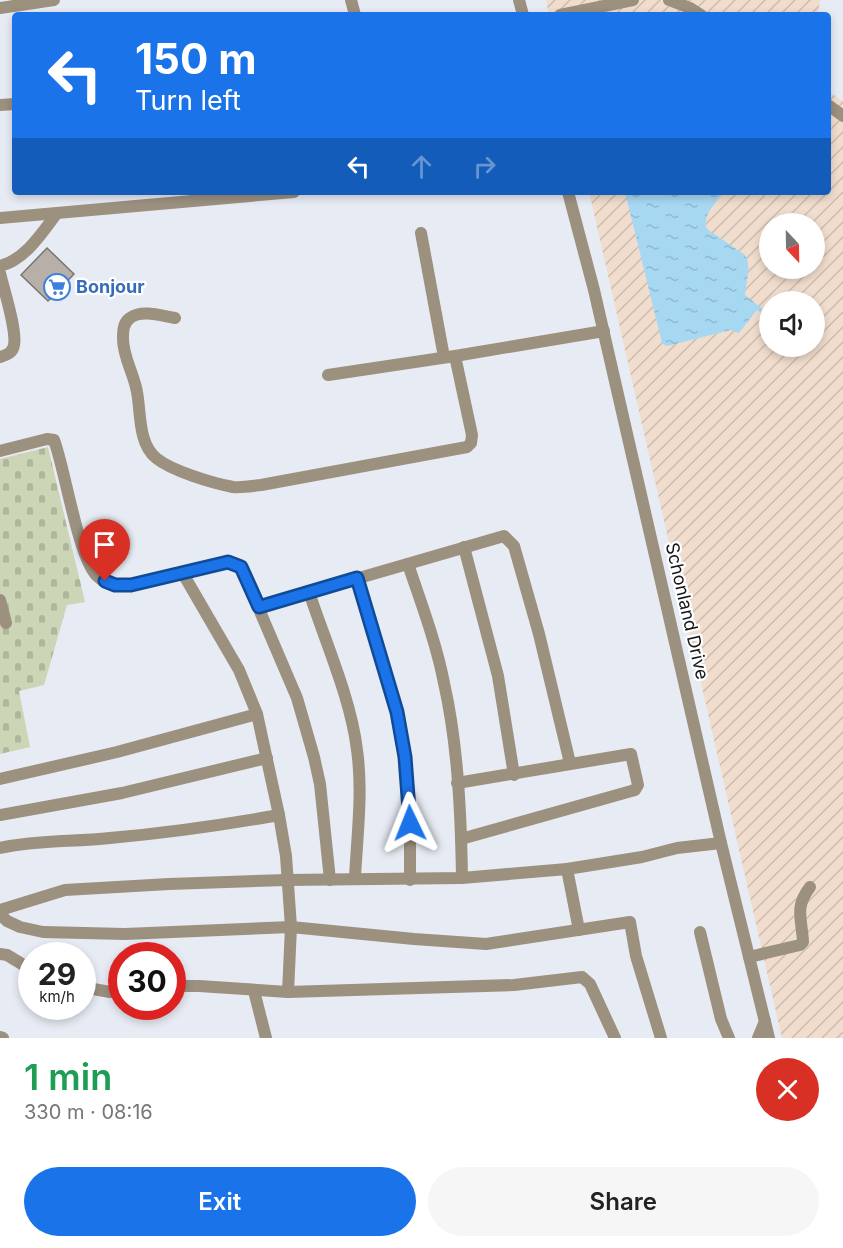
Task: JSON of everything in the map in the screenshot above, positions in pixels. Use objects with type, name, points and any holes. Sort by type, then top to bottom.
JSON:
[{"type":"street","points":[[0,8],[54,0]]},
{"type":"street","points":[[574,12],[632,0]]},
{"type":"street","points":[[669,0],[696,12]]},
{"type":"street","points":[[0,218],[260,195]]},
{"type":"street","name":"Schonland Drive","points":[[569,195],[604,331],[769,1038]]},
{"type":"street","points":[[0,266],[13,262],[24,253],[57,213]]},
{"type":"street","points":[[175,318],[137,315],[129,318],[123,327],[123,342],[138,393],[142,429],[154,456],[168,466],[235,487],[261,485],[467,447],[471,443],[472,435],[449,357],[421,233]]},
{"type":"street","points":[[0,273],[13,325],[14,346],[10,353],[0,357]]},
{"type":"street","points":[[328,375],[604,331]]},
{"type":"street","points":[[0,451],[54,440],[85,550],[96,575],[105,581],[115,585],[131,585],[228,562],[237,564],[244,571],[297,698],[314,757],[320,784],[330,880]]},
{"type":"street","points":[[259,607],[504,536],[514,546],[539,634],[570,764]]},
{"type":"street","points":[[464,547],[498,676],[514,775]]},
{"type":"street","points":[[408,564],[445,683],[457,783],[462,878]]},
{"type":"street","points":[[182,572],[239,670],[257,714],[286,856],[291,927],[288,992]]},
{"type":"street","points":[[357,578],[397,712],[403,746],[410,804],[410,880]]},
{"type":"street","points":[[309,592],[341,689],[357,749],[360,780],[355,878]]},
{"type":"street","points":[[0,600],[6,623]]},
{"type":"street","points":[[0,779],[128,749],[257,714]]},
{"type":"street","points":[[457,783],[632,754],[637,788],[461,839]]},
{"type":"street","points":[[0,815],[122,793],[267,758]]},
{"type":"street","points":[[0,848],[27,842],[62,842],[140,835],[279,815]]},
{"type":"street","points":[[661,1038],[636,956],[630,922],[480,944],[291,927],[125,934],[44,932],[7,921],[0,912],[65,890],[286,880],[462,878],[567,869],[642,857],[677,848],[722,843]]},
{"type":"street","points":[[567,869],[579,930]]},
{"type":"street","points":[[749,957],[800,945],[803,942],[799,914],[803,896],[810,887]]},
{"type":"street","points":[[700,932],[729,1038]]},
{"type":"street","points":[[0,954],[7,955],[18,962]]},
{"type":"street","points":[[186,986],[288,992],[514,985],[584,978],[590,984],[615,1038]]},
{"type":"street","points":[[254,991],[266,1038]]},
{"type":"street","points":[[758,1038],[765,1021]]},
{"type":"shaded area","points":[[546,0],[820,0],[818,12],[548,12]]},
{"type":"shaded area","points":[[831,93],[843,101],[843,1038],[782,1038],[590,195],[831,195]]},
{"type":"green space","points":[[48,447],[85,602],[67,605],[44,685],[19,691],[30,747],[0,754],[0,459]]},
{"type":"water","points":[[626,195],[722,195],[708,214],[707,229],[745,255],[748,269],[745,295],[759,306],[759,312],[757,310],[739,333],[731,330],[667,346],[662,343]]},
{"type":"building","points":[[47,248],[74,274],[48,301],[21,275]]},
{"type":"place","name":"Bonjour","points":[[57,287]]},
{"type":"route","points":[[105,581],[115,585],[131,585],[228,562],[237,564],[244,571],[259,607],[357,578],[397,712],[405,757],[410,823]]}]
